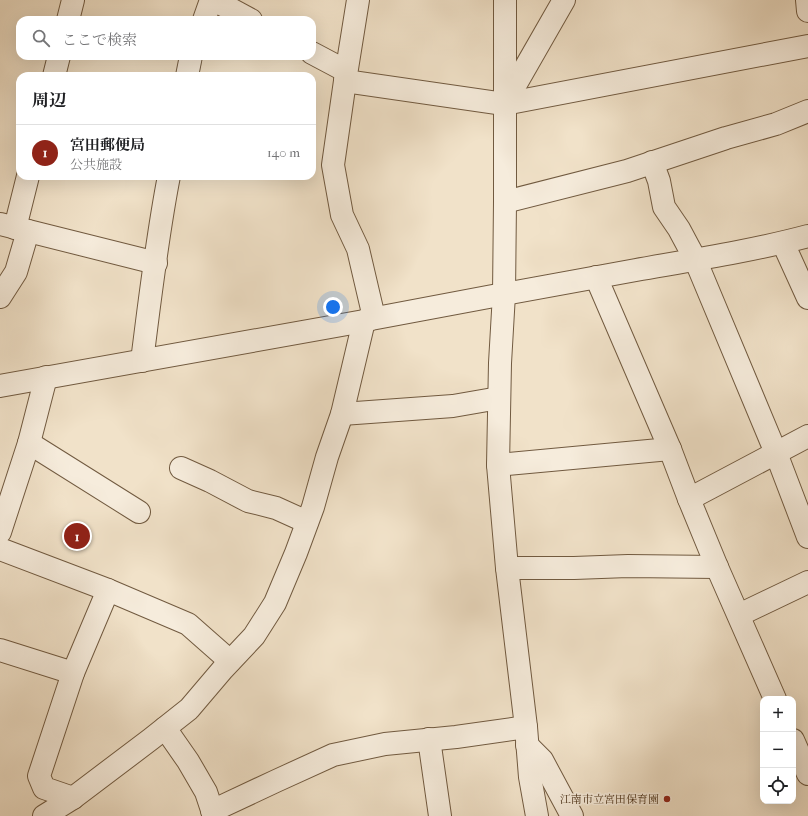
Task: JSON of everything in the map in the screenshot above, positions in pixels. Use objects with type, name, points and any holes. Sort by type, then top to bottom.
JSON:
[{"type":"street","points":[[69,16],[73,0]]},
{"type":"street","points":[[206,16],[212,0],[243,16]]},
{"type":"street","points":[[44,816],[73,798],[189,709],[254,636],[275,603],[296,553],[313,507],[327,457],[342,414],[372,309],[358,249],[342,215],[333,165],[345,76],[358,0]]},
{"type":"street","points":[[505,0],[504,294],[499,398],[498,465],[507,568],[530,776],[537,816]]},
{"type":"street","points":[[504,104],[564,0]]},
{"type":"street","points":[[807,0],[808,11]]},
{"type":"street","points":[[316,56],[345,76],[504,104],[808,46]]},
{"type":"street","points":[[55,72],[58,60]]},
{"type":"street","points":[[188,72],[190,60]]},
{"type":"street","points":[[505,202],[627,171],[726,138],[776,124],[808,111]]},
{"type":"street","points":[[652,162],[659,181],[664,207],[679,229],[695,260],[776,453],[808,538]]},
{"type":"street","points":[[0,297],[16,272],[14,228],[27,180]]},
{"type":"street","points":[[142,361],[156,263],[160,221],[167,180]]},
{"type":"street","points":[[14,228],[156,263]]},
{"type":"street","points":[[0,386],[695,260],[783,243],[808,236]]},
{"type":"street","points":[[783,243],[808,298]]},
{"type":"street","points":[[596,277],[670,448],[717,567],[774,696]]},
{"type":"street","points":[[0,532],[29,443],[46,377]]},
{"type":"street","points":[[342,414],[453,406],[499,398]]},
{"type":"street","points":[[689,499],[808,436]]},
{"type":"street","points":[[29,443],[139,512]]},
{"type":"street","points":[[498,465],[670,448]]},
{"type":"street","points":[[181,468],[248,501],[276,508],[307,522]]},
{"type":"street","points":[[0,549],[108,590],[188,624],[230,662]]},
{"type":"street","points":[[507,568],[628,566],[717,567]]},
{"type":"street","points":[[739,616],[808,582]]},
{"type":"street","points":[[73,798],[44,788],[39,776],[73,673],[108,590]]},
{"type":"street","points":[[0,650],[73,673]]},
{"type":"street","points":[[165,728],[188,761],[206,792],[213,814],[276,781],[333,755],[386,744],[429,740],[526,736]]},
{"type":"street","points":[[526,736],[542,760],[572,816]]},
{"type":"street","points":[[429,740],[440,816]]},
{"type":"street","points":[[796,747],[808,774]]},
{"type":"place","name":"宮田郵便局","points":[[77,536]]},
{"type":"place","name":"江南市立宮田保育園","points":[[667,799]]}]
